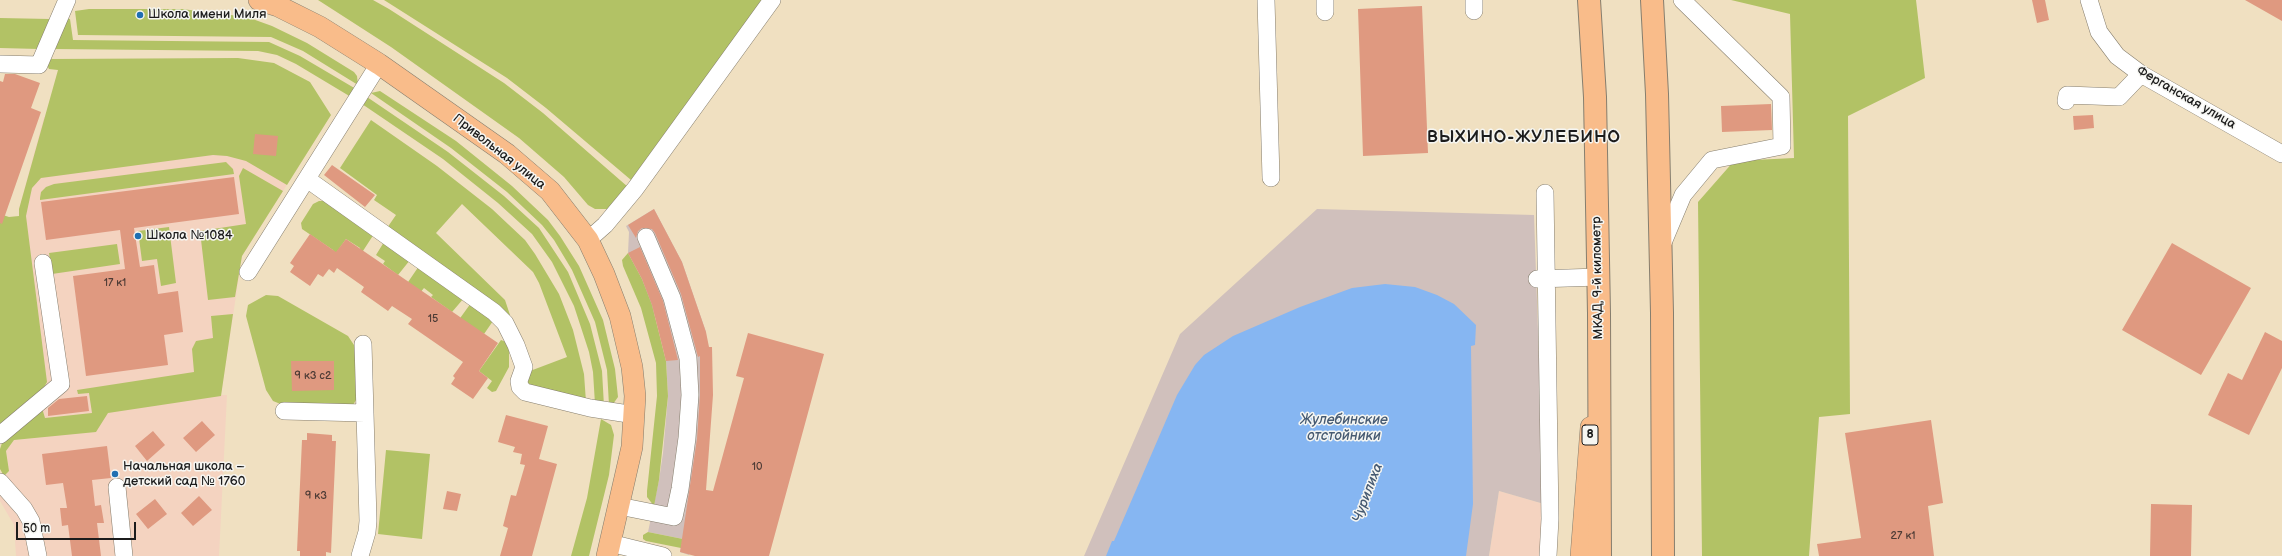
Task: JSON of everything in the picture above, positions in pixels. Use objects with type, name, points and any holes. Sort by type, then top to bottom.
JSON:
[{"type":"highway","name":"МКАД, 9-й километр","points":[[1589,0],[1595,97],[1599,277],[1600,556]]},
{"type":"highway","points":[[1652,0],[1657,94],[1663,556]]},
{"type":"main road","name":"Привольная улица","points":[[259,0],[280,3],[380,64],[507,154],[536,178],[564,208],[588,240],[604,274],[620,316],[632,367],[635,415],[632,447],[608,549]]},
{"type":"main road","name":"8","points":[[1581,556],[1599,314]]},
{"type":"street","points":[[0,64],[39,65],[67,0]]},
{"type":"street","points":[[588,240],[605,225],[635,189],[772,0]]},
{"type":"street","points":[[1266,0],[1271,178]]},
{"type":"street","points":[[1660,248],[1683,195],[1712,160],[1782,146],[1781,98],[1682,0]]},
{"type":"street","name":"Ферганская улица","points":[[2088,0],[2099,32],[2117,56],[2141,74],[2282,154]]},
{"type":"street","points":[[248,272],[380,64]]},
{"type":"street","points":[[2066,101],[2067,95],[2119,97],[2141,74]]},
{"type":"street","points":[[307,180],[494,312],[508,328],[516,345],[524,367],[519,381],[520,387],[525,392],[590,408],[635,415]]},
{"type":"street","points":[[1545,193],[1542,279],[1550,519],[1548,556]]},
{"type":"street","points":[[619,506],[674,518],[680,489],[687,438],[690,395],[688,358],[672,298],[646,237]]},
{"type":"street","points":[[0,435],[60,384],[43,263]]},
{"type":"street","points":[[1542,279],[1599,277]]},
{"type":"street","points":[[360,556],[367,532],[368,521],[363,344]]},
{"type":"street","points":[[284,411],[365,413]]},
{"type":"street","points":[[0,482],[24,509],[31,521],[38,556]]},
{"type":"street","points":[[117,487],[124,556]]},
{"type":"street","points":[[608,549],[663,556]]},
{"type":"shaded area","name":"Школа №1084","points":[[331,115],[242,256],[221,395],[227,395],[219,556],[16,556],[14,525],[0,501],[0,480],[9,471],[6,451],[14,440],[42,437],[19,209],[44,117]]},
{"type":"shaded area","points":[[654,209],[682,262],[706,332],[693,539],[689,555],[680,552],[683,539],[648,532],[663,453],[668,396],[666,361],[661,333],[642,279],[628,253],[629,232],[626,226]]},
{"type":"shaded area","name":"Жулебинские отстойники","points":[[1317,209],[1534,215],[1544,504],[1499,491],[1489,556],[1084,556],[1180,334]]},
{"type":"shaded area","points":[[1499,491],[1544,504],[1559,506],[1555,556],[1489,556]]},
{"type":"green space","points":[[318,0],[373,0],[389,9],[504,83],[543,113],[628,187],[608,209],[595,209],[588,205],[564,177],[519,138],[391,47]]},
{"type":"green space","points":[[384,0],[762,0],[631,180],[546,108],[507,78]]},
{"type":"green space","points":[[1731,0],[1916,0],[1925,78],[1848,116],[1850,414],[1819,417],[1809,556],[1702,556],[1698,202],[1734,161],[1794,158],[1790,14]]},
{"type":"green space","points":[[89,9],[182,9],[247,17],[272,26],[307,43],[354,72],[357,76],[358,85],[303,51],[271,37],[78,35],[75,11]]},
{"type":"green space","points":[[0,18],[50,19],[39,49],[0,48]]},
{"type":"green space","points":[[65,18],[70,19],[73,40],[269,42],[300,56],[356,89],[351,97],[296,64],[277,55],[258,51],[53,49]]},
{"type":"green space","points":[[238,58],[274,63],[310,82],[331,115],[287,185],[246,161],[227,156],[213,155],[41,178],[32,188],[26,216],[47,382],[42,391],[2,424],[0,423],[0,214],[9,217],[19,216],[19,209],[58,70],[49,69],[47,65],[50,59]]},
{"type":"green space","points":[[380,91],[456,141],[512,186],[548,220],[560,236],[579,266],[603,320],[615,369],[618,397],[613,404],[609,405],[607,370],[595,322],[572,270],[554,240],[542,225],[507,192],[451,148],[371,93]]},
{"type":"green space","points":[[367,97],[448,152],[504,196],[539,228],[568,272],[590,324],[602,371],[604,406],[595,404],[593,372],[589,352],[574,306],[552,262],[532,234],[498,203],[443,159],[362,104]]},
{"type":"green space","points":[[371,120],[437,166],[492,209],[525,240],[559,294],[573,330],[584,374],[586,402],[534,389],[526,381],[530,371],[567,357],[539,283],[533,272],[462,204],[436,233],[505,300],[510,315],[507,316],[387,228],[396,215],[374,200],[377,195],[340,168]]},
{"type":"green space","points":[[226,162],[233,169],[234,174],[40,200],[41,192],[46,187],[54,184]]},
{"type":"green space","points":[[243,168],[283,191],[242,256],[235,297],[208,300],[200,231],[246,224],[239,176]]},
{"type":"green space","points":[[319,201],[326,201],[374,234],[361,254],[360,248],[346,239],[334,256],[333,250],[302,229],[301,223],[313,204]]},
{"type":"green space","points":[[169,227],[176,283],[161,286],[157,259],[142,261],[138,231]]},
{"type":"green space","points":[[384,242],[410,260],[398,275],[383,264],[385,261],[376,255]]},
{"type":"green space","points":[[117,244],[120,264],[52,274],[49,253]]},
{"type":"green space","points":[[628,253],[642,279],[652,305],[666,361],[668,396],[659,480],[654,506],[647,497],[647,491],[657,396],[656,363],[641,308],[623,266],[622,260]]},
{"type":"green space","points":[[419,266],[464,298],[452,312],[431,297],[433,295],[424,288],[419,294],[406,285]]},
{"type":"green space","points":[[266,295],[278,296],[348,336],[356,348],[356,400],[353,405],[283,405],[273,401],[266,390],[246,316],[248,305]]},
{"type":"green space","points":[[471,303],[493,321],[484,334],[458,321]]},
{"type":"green space","points":[[233,314],[221,396],[108,413],[96,432],[14,440],[6,451],[9,471],[4,476],[0,469],[0,449],[3,440],[42,408],[45,418],[92,413],[89,393],[78,394],[77,390],[194,372],[192,349],[196,341],[213,338],[211,316]]},
{"type":"green space","points":[[501,340],[506,342],[509,348],[509,367],[496,391],[492,392],[487,388],[492,381],[479,371]]},
{"type":"green space","points":[[601,419],[611,425],[614,435],[609,475],[589,556],[571,556],[587,498]]},
{"type":"green space","points":[[386,450],[430,454],[422,539],[378,534]]},
{"type":"green space","points":[[648,532],[683,539],[681,548],[646,541],[643,539],[643,535]]},
{"type":"water","name":"Жулебинские отстойники","points":[[1385,284],[1415,287],[1437,295],[1454,304],[1476,325],[1475,345],[1471,346],[1473,504],[1466,556],[1106,556],[1112,541],[1114,541],[1177,395],[1195,365],[1204,355],[1233,336],[1300,307],[1352,288]]},
{"type":"building","points":[[2032,0],[2045,0],[2049,20],[2037,23]]},
{"type":"building","points":[[2245,0],[2282,0],[2282,21]]},
{"type":"building","points":[[1422,6],[1428,153],[1363,156],[1358,9]]},
{"type":"building","points":[[5,74],[15,74],[40,83],[31,108],[41,112],[2,224],[0,223],[0,81],[3,82]]},
{"type":"building","points":[[1771,104],[1772,130],[1722,132],[1721,106]]},
{"type":"building","points":[[2093,115],[2094,128],[2074,130],[2073,116]]},
{"type":"building","points":[[255,134],[278,136],[276,156],[253,154]]},
{"type":"building","points":[[332,165],[375,195],[365,207],[324,175]]},
{"type":"building","points":[[234,177],[239,214],[134,228],[140,267],[154,265],[158,294],[178,291],[183,332],[164,335],[168,365],[86,376],[73,276],[125,269],[120,230],[46,240],[41,202]]},
{"type":"building","points":[[654,209],[682,262],[706,332],[709,347],[712,347],[713,395],[706,490],[713,491],[744,378],[736,376],[748,333],[824,354],[769,556],[695,556],[680,552],[697,439],[700,395],[700,356],[698,357],[681,294],[655,233],[652,229],[642,228],[638,231],[636,238],[628,225]]},
{"type":"building","points":[[310,234],[336,252],[346,239],[498,343],[479,371],[488,378],[473,399],[451,384],[455,378],[453,376],[463,362],[408,324],[412,319],[392,306],[388,311],[361,292],[364,287],[337,268],[334,273],[329,269],[323,277],[318,274],[310,286],[290,272],[294,266],[290,263]]},
{"type":"building","points":[[2172,243],[2251,288],[2201,375],[2122,330]]},
{"type":"building","points":[[640,247],[663,301],[678,360],[666,361],[652,305],[642,279],[628,253]]},
{"type":"building","points":[[2265,332],[2282,341],[2282,368],[2249,435],[2208,415],[2228,373],[2242,380]]},
{"type":"building","points":[[291,361],[334,361],[334,390],[292,391]]},
{"type":"building","points":[[87,396],[89,411],[48,416],[48,408],[59,399]]},
{"type":"building","points":[[506,415],[548,426],[539,459],[557,464],[532,556],[500,556],[508,528],[503,526],[511,495],[516,496],[525,465],[520,464],[522,454],[513,452],[515,447],[498,442]]},
{"type":"building","points":[[1931,420],[1943,503],[1928,506],[1934,556],[1819,556],[1817,544],[1861,538],[1845,433]]},
{"type":"building","points":[[202,421],[215,435],[196,452],[183,438]]},
{"type":"building","points":[[153,431],[165,445],[147,461],[135,446]]},
{"type":"building","points":[[307,433],[332,435],[332,441],[336,441],[331,553],[326,552],[326,556],[300,556],[300,551],[297,551],[302,440],[307,440]]},
{"type":"building","points":[[107,446],[111,478],[92,480],[95,506],[101,505],[104,523],[97,523],[101,556],[72,556],[68,525],[62,526],[60,508],[67,508],[63,483],[46,485],[42,454]]},
{"type":"building","points":[[447,491],[461,494],[457,511],[443,509]]},
{"type":"building","points":[[199,496],[212,510],[193,526],[181,513]]},
{"type":"building","points":[[155,499],[167,514],[148,529],[136,514]]},
{"type":"building","points":[[2151,504],[2192,505],[2191,556],[2150,556]]},
{"type":"place","name":"Школа имени Миля","points":[[140,15]]},
{"type":"place","name":"Школа №1084","points":[[138,236]]},
{"type":"place","name":"Начальная школа – детский сад № 1760","points":[[115,474]]},
{"type":"district","name":"ВЫХИНО-ЖУЛЕБИНО","points":[[1524,138]]},
{"type":"water label","name":"Чурилиха","points":[[1368,493]]}]
